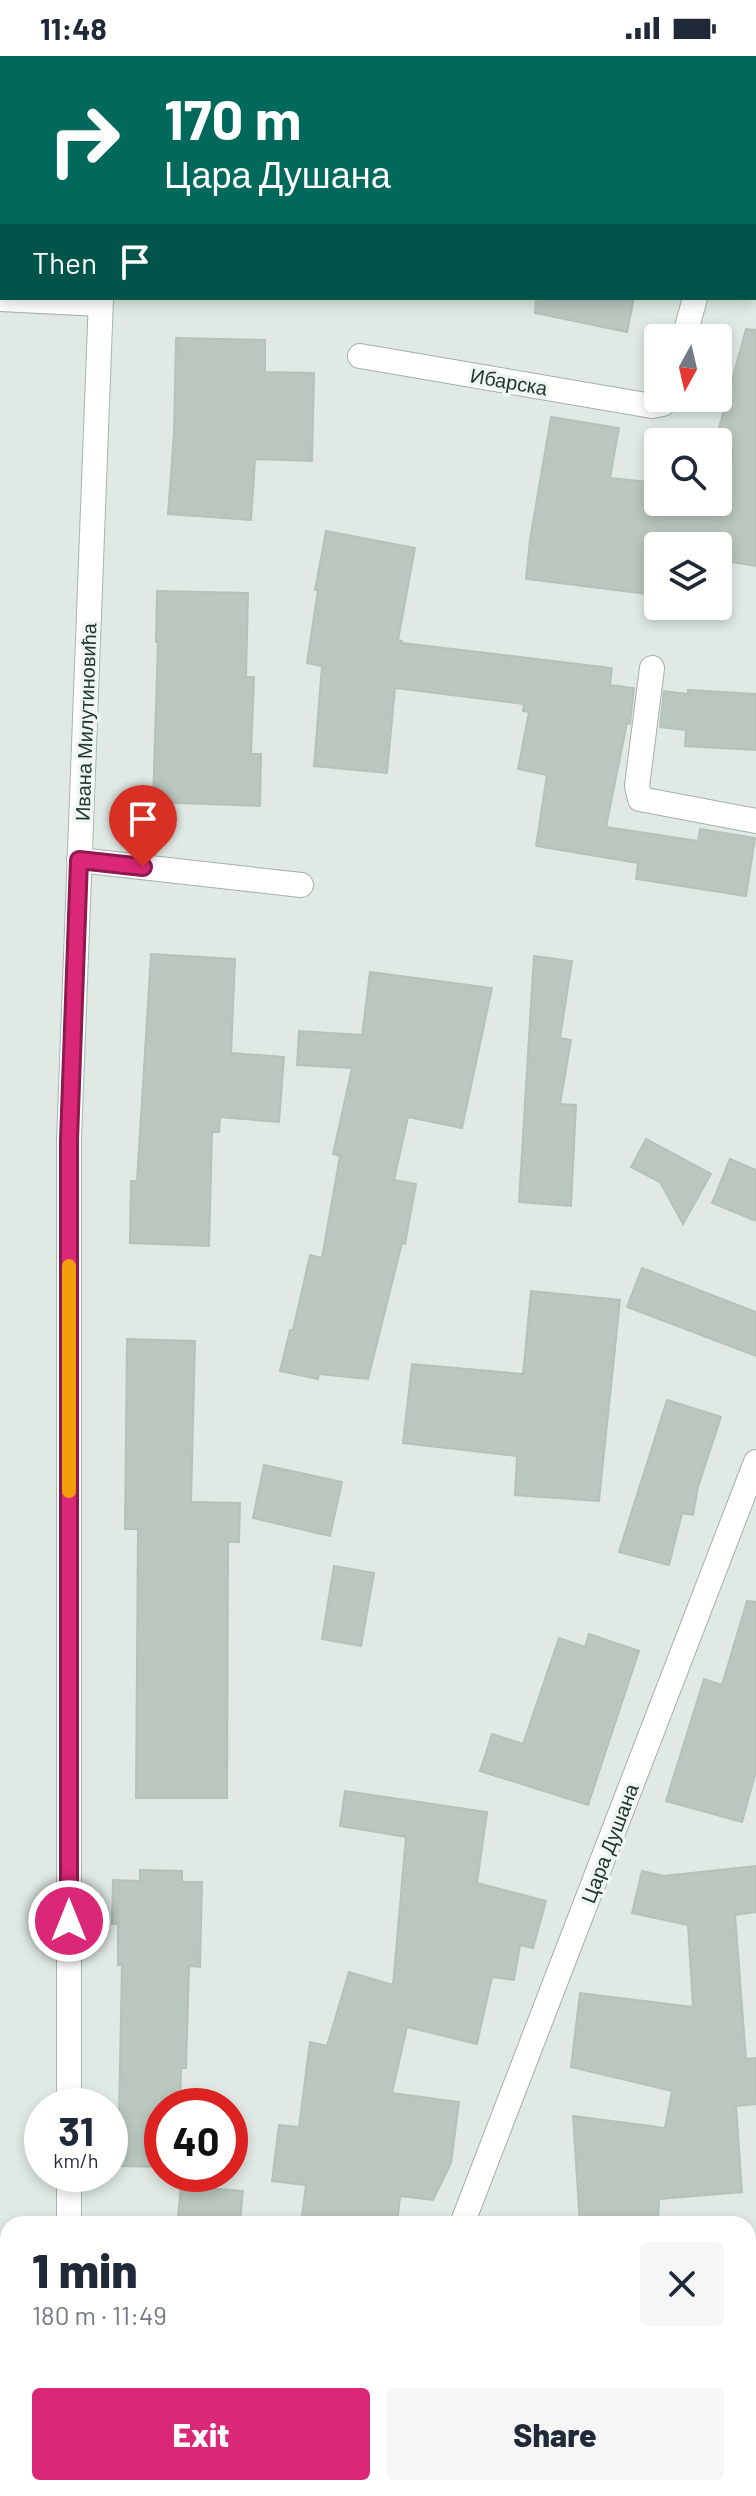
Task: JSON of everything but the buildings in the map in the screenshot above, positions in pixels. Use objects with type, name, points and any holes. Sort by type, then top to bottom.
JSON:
[{"type":"street","points":[[50,300],[101,301]]},
{"type":"street","points":[[688,324],[694,300]]},
{"type":"street","name":"Ивана Милутиновића","points":[[69,2088],[69,1140],[101,301]]},
{"type":"street","name":"Ибарска","points":[[360,356],[644,399]]},
{"type":"street","points":[[652,668],[637,786],[640,799],[756,821]]},
{"type":"street","points":[[79,860],[301,885]]},
{"type":"street","name":"Цара Душана","points":[[465,2216],[756,1462]]},
{"type":"street","points":[[69,2192],[69,2216]]},
{"type":"slow traffic","points":[[69,1266],[69,1491]]},
{"type":"route","points":[[69,1921],[69,1140],[79,860],[143,867]]}]
